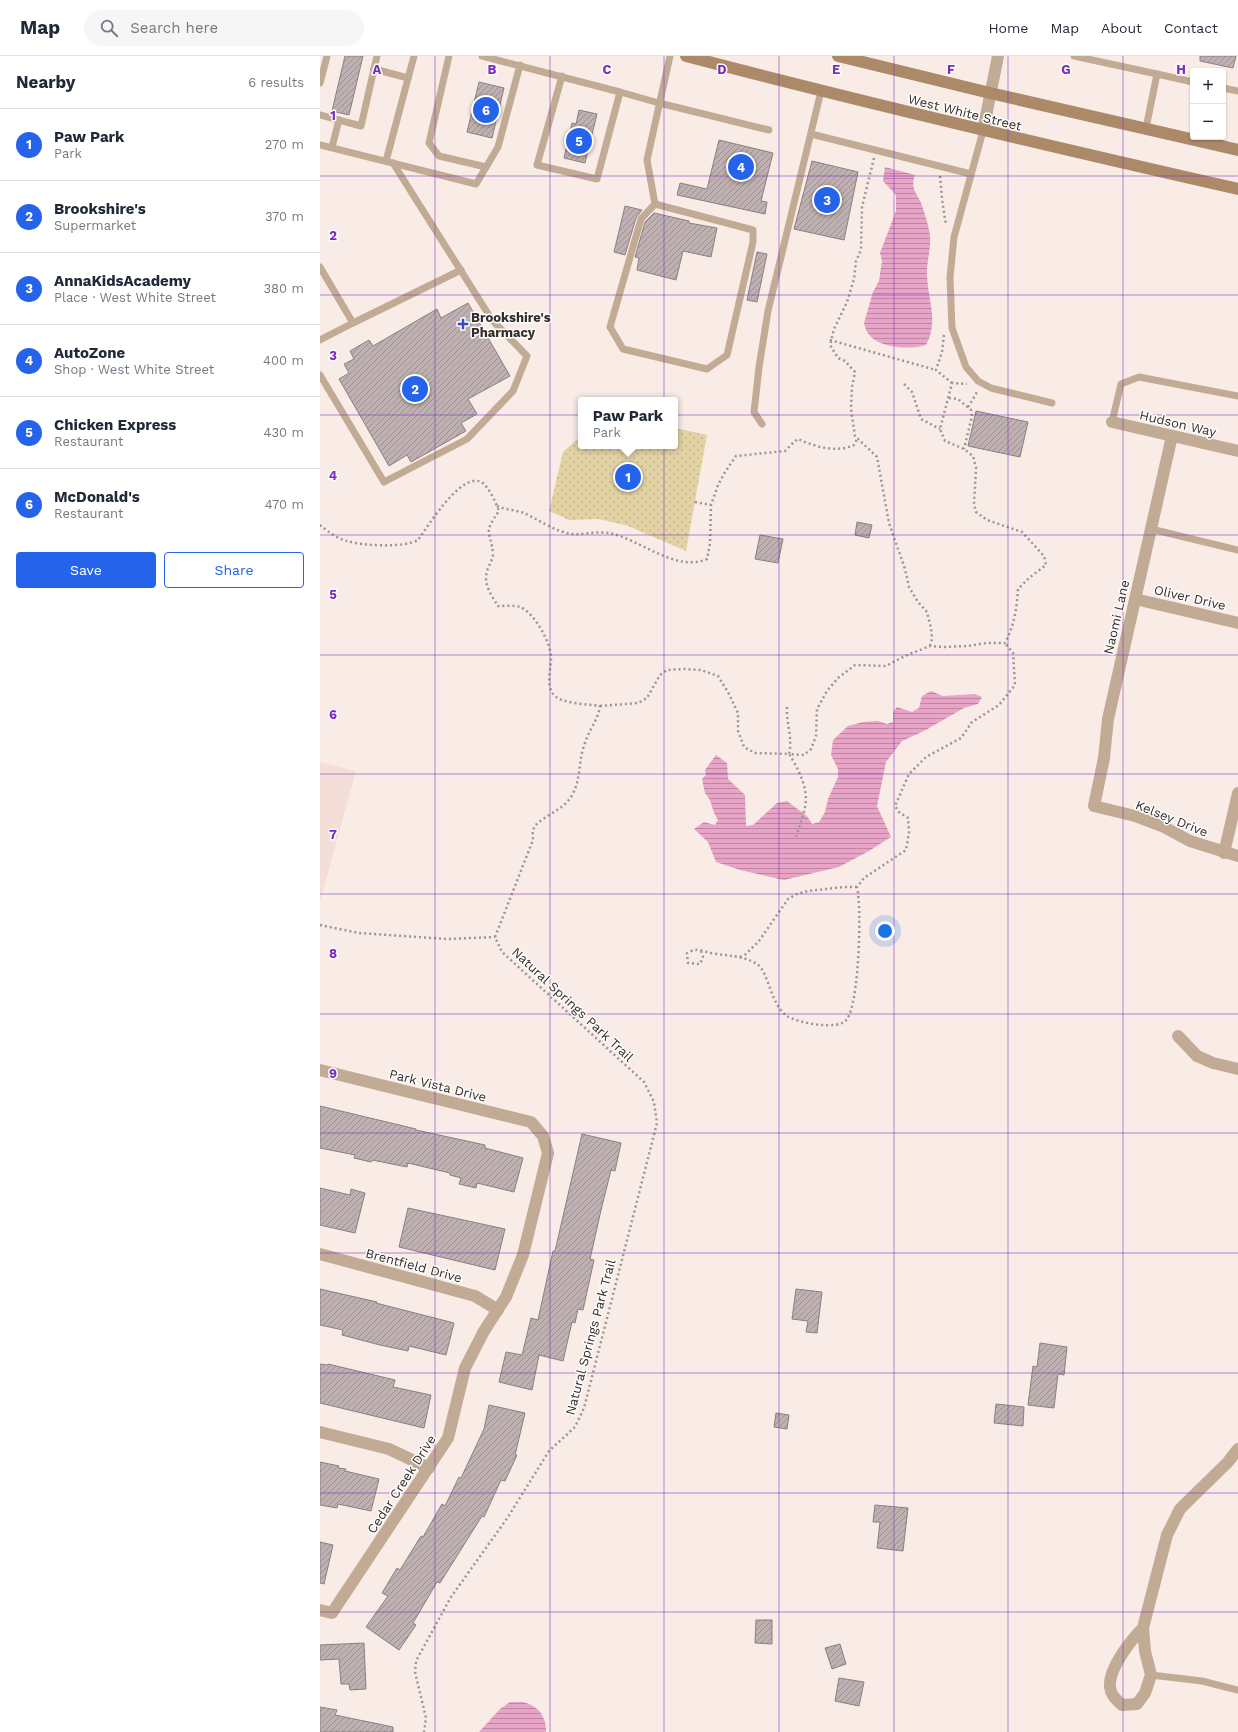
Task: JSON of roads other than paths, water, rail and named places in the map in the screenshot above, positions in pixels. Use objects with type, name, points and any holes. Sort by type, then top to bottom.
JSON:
[{"type":"main road","name":"West White Street","points":[[686,56],[821,91],[1238,189]]},
{"type":"main road","name":"West White Street","points":[[838,56],[990,93],[1238,150]]},
{"type":"street","points":[[983,130],[998,56]]},
{"type":"street","name":"Hudson Way","points":[[1112,422],[1238,451]]},
{"type":"street","name":"Naomi Lane","points":[[1094,806],[1104,758],[1108,719],[1172,436]]},
{"type":"street","name":"Oliver Drive","points":[[1135,599],[1238,623]]},
{"type":"street","points":[[1224,853],[1238,793]]},
{"type":"street","name":"Kelsey Drive","points":[[1094,806],[1135,816],[1190,841],[1224,853],[1238,856]]},
{"type":"street","points":[[1178,1036],[1197,1056],[1213,1063],[1238,1069]]},
{"type":"street","name":"Park Vista Drive","points":[[320,1070],[531,1122],[544,1136]]},
{"type":"street","name":"Cedar Creek Drive","points":[[320,1610],[332,1613],[448,1438],[465,1368],[484,1331],[506,1297],[523,1256],[548,1153],[544,1136]]},
{"type":"street","name":"Brentfield Drive","points":[[320,1254],[475,1296],[498,1310]]},
{"type":"street","points":[[320,1432],[389,1448],[429,1468]]},
{"type":"street","points":[[1143,1628],[1133,1638],[1114,1670],[1110,1687],[1112,1696],[1122,1705],[1137,1704],[1145,1693],[1151,1675],[1145,1651],[1143,1628],[1167,1535],[1173,1520],[1189,1499],[1228,1462],[1238,1449]]},
{"type":"lane","points":[[320,83],[326,56]]},
{"type":"lane","points":[[320,115],[361,126],[378,56]]},
{"type":"lane","points":[[320,375],[384,482],[467,439],[513,391],[527,356],[492,320],[390,162],[414,56]]},
{"type":"lane","points":[[449,56],[429,143],[440,156],[486,167]]},
{"type":"lane","points":[[482,56],[562,76],[659,103],[769,130]]},
{"type":"lane","points":[[655,204],[647,160],[670,56]]},
{"type":"lane","points":[[1074,56],[1190,81]]},
{"type":"lane","points":[[320,145],[476,184],[498,147],[520,65]]},
{"type":"lane","points":[[374,69],[408,78]]},
{"type":"lane","points":[[1146,128],[1157,74]]},
{"type":"lane","points":[[562,76],[537,165],[597,180],[620,92]]},
{"type":"lane","points":[[1226,89],[1238,91]]},
{"type":"lane","points":[[762,424],[754,412],[765,325],[821,91]]},
{"type":"lane","points":[[332,147],[339,120]]},
{"type":"lane","points":[[983,130],[954,237],[950,277],[952,328],[966,367],[978,381],[990,388],[1052,403]]},
{"type":"lane","points":[[811,134],[971,174]]},
{"type":"lane","points":[[655,204],[753,230],[753,242],[727,355],[707,369],[623,349],[610,327],[641,219],[655,204]]},
{"type":"lane","points":[[320,268],[353,323]]},
{"type":"lane","points":[[320,340],[461,270]]},
{"type":"lane","points":[[1112,422],[1121,384],[1139,377],[1238,396]]},
{"type":"lane","points":[[1150,528],[1238,550]]},
{"type":"lane","points":[[1151,1675],[1209,1682],[1238,1690]]},
{"type":"place","name":"McDonald's","points":[[486,110]]},
{"type":"place","name":"Chicken Express","points":[[579,141]]},
{"type":"place","name":"AutoZone","points":[[741,167]]},
{"type":"place","name":"AnnaKidsAcademy","points":[[827,200]]},
{"type":"place","name":"Brookshire's Pharmacy","points":[[463,324]]},
{"type":"place","name":"Brookshire's","points":[[415,389]]},
{"type":"place","name":"Paw Park","points":[[628,477]]}]
